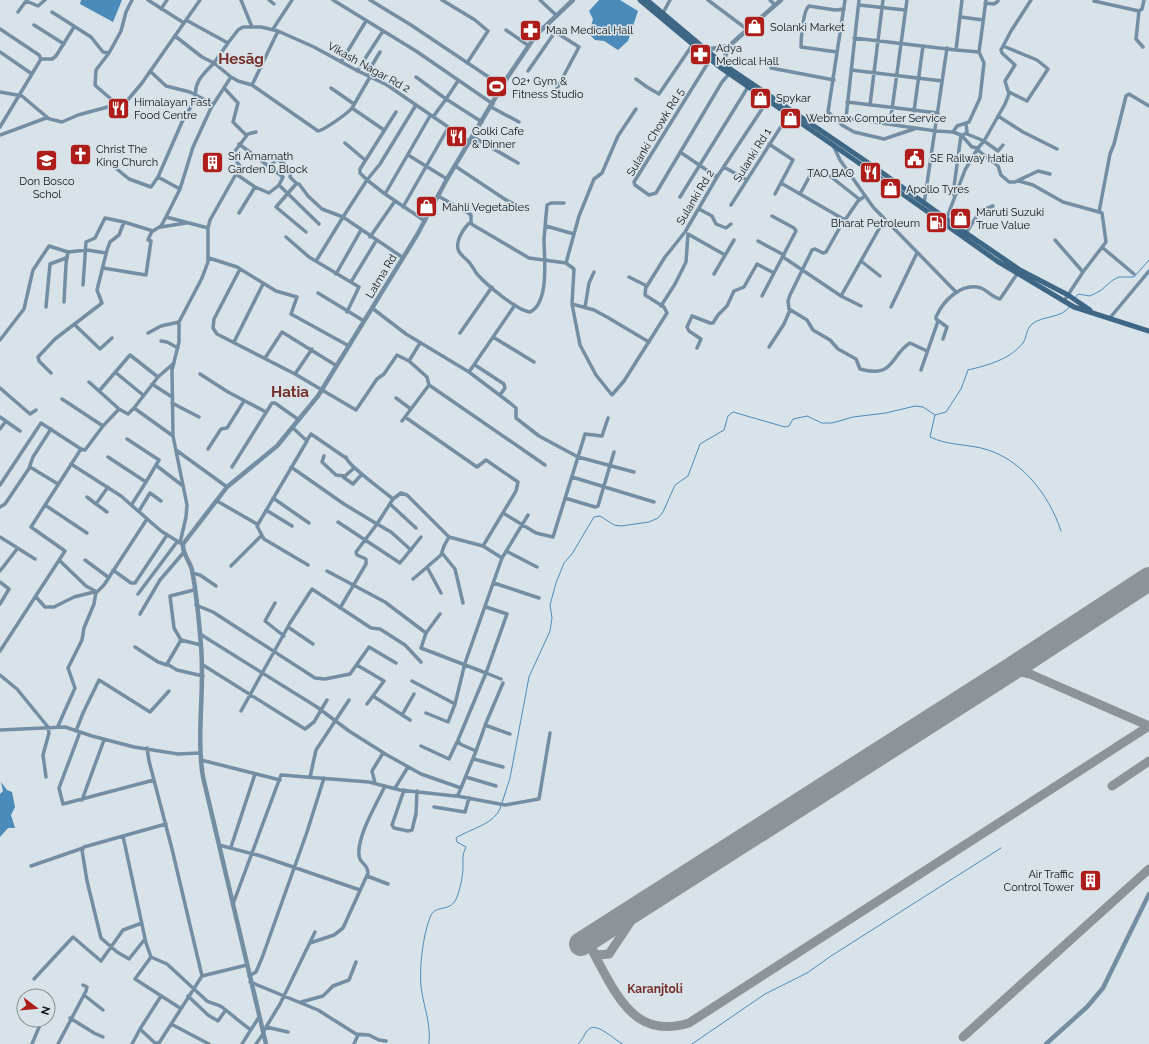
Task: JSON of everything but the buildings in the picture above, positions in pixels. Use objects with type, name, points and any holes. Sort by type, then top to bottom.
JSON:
[{"type":"main road","points":[[640,0],[694,43]]},
{"type":"main road","points":[[647,0],[711,58],[771,96],[1017,274],[1074,307],[1149,331]]},
{"type":"main road","points":[[722,66],[729,74],[1020,270],[1069,296],[1096,314]]},
{"type":"street","points":[[18,12],[26,1],[38,6],[45,0]]},
{"type":"street","points":[[118,105],[95,84],[96,70],[109,54],[121,31],[126,12],[132,0]]},
{"type":"street","points":[[148,0],[185,22],[228,43]]},
{"type":"street","points":[[161,9],[167,0]]},
{"type":"street","points":[[107,161],[129,179],[151,187],[158,177],[182,122],[196,100],[194,93],[197,83],[214,63],[238,30],[243,27],[252,27],[241,0]]},
{"type":"street","points":[[269,0],[274,4]]},
{"type":"street","points":[[252,85],[276,30],[292,0]]},
{"type":"street","points":[[332,0],[384,31],[492,106],[519,122]]},
{"type":"street","points":[[370,0],[411,25],[502,86]]},
{"type":"street","points":[[442,0],[475,20],[488,31],[467,63]]},
{"type":"street","points":[[540,0],[557,16]]},
{"type":"street","name":"Latma Rd","points":[[180,543],[228,487],[272,451],[293,428],[322,390],[424,221],[447,179],[492,106],[502,86],[536,35],[573,0]]},
{"type":"street","points":[[663,13],[670,0]]},
{"type":"street","points":[[708,0],[748,30]]},
{"type":"street","points":[[770,0],[775,5]]},
{"type":"street","points":[[703,51],[729,46],[781,0]]},
{"type":"street","points":[[845,0],[828,112],[848,129],[884,139],[916,129]]},
{"type":"street","points":[[859,0],[846,118],[916,129],[953,132],[961,136],[972,147],[978,148],[981,153],[998,166],[1001,175],[1012,183],[1035,172],[1050,174]]},
{"type":"street","points":[[870,105],[883,0]]},
{"type":"street","points":[[890,124],[907,0]]},
{"type":"street","points":[[956,50],[962,0]]},
{"type":"street","points":[[946,220],[965,170],[984,141],[1005,104],[1009,92],[1005,81],[1015,65],[1002,53],[1003,46],[1031,0]]},
{"type":"street","points":[[1143,47],[1136,39],[1139,11],[1142,9],[1144,0]]},
{"type":"street","points":[[0,92],[19,94],[48,118],[62,122],[78,115],[126,102],[133,96],[199,1]]},
{"type":"street","points":[[998,1],[994,4],[985,2],[979,52],[984,63],[980,98],[979,103],[966,124],[967,134],[984,141],[998,150],[1003,145]]},
{"type":"street","points":[[1094,1],[1139,11]]},
{"type":"street","points":[[859,5],[905,10]]},
{"type":"street","points":[[838,52],[801,47],[803,27],[806,9],[809,6],[835,10],[844,9]]},
{"type":"street","points":[[52,12],[91,37],[103,52],[109,54]]},
{"type":"street","points":[[960,17],[983,20]]},
{"type":"street","points":[[341,62],[366,21]]},
{"type":"street","points":[[34,25],[64,44]]},
{"type":"street","points":[[546,26],[579,47],[554,94]]},
{"type":"street","points":[[41,59],[52,60],[74,27]]},
{"type":"street","name":"Vikash Nagar Rd 2","points":[[252,27],[276,30],[314,46],[357,71],[397,91],[448,128],[518,163]]},
{"type":"street","points":[[0,29],[39,55],[41,59]]},
{"type":"street","points":[[506,30],[529,46]]},
{"type":"street","points":[[357,71],[384,31]]},
{"type":"street","points":[[528,71],[555,32]]},
{"type":"street","points":[[175,36],[202,57],[214,63],[231,77],[238,81],[252,85],[318,131],[344,116],[352,108],[368,76],[367,74],[370,76],[372,71],[371,67],[380,52]]},
{"type":"street","points":[[854,38],[901,42],[979,52]]},
{"type":"street","points":[[636,79],[659,94],[694,43]]},
{"type":"street","points":[[722,66],[729,46]]},
{"type":"street","points":[[914,110],[923,46]]},
{"type":"street","points":[[1003,46],[1034,58],[1048,68],[1027,101],[1009,92]]},
{"type":"street","points":[[923,205],[936,131],[947,48]]},
{"type":"street","points":[[0,52],[32,74]]},
{"type":"street","name":"Sulanki Chowk Rd 5","points":[[680,152],[656,193],[651,196],[634,183],[711,58]]},
{"type":"street","points":[[0,127],[41,59]]},
{"type":"street","points":[[771,68],[834,80]]},
{"type":"street","points":[[851,70],[942,81]]},
{"type":"street","points":[[150,71],[166,86],[196,96],[213,104]]},
{"type":"street","points":[[717,177],[680,152],[722,82],[729,74]]},
{"type":"street","points":[[160,227],[180,189],[193,147],[213,104],[231,77]]},
{"type":"street","points":[[416,77],[446,99],[482,122]]},
{"type":"street","points":[[386,194],[432,116],[458,81]]},
{"type":"street","points":[[680,197],[748,86]]},
{"type":"street","points":[[224,88],[238,103],[233,122],[246,135]]},
{"type":"street","points":[[330,88],[354,104]]},
{"type":"street","points":[[1099,212],[1110,151],[1114,144],[1126,96],[1129,94],[1149,106]]},
{"type":"street","name":"Sulanki Rd 2","points":[[646,286],[665,257],[686,233],[717,177],[768,100]]},
{"type":"street","points":[[847,102],[938,113]]},
{"type":"street","points":[[316,261],[342,217],[367,180],[376,170],[416,105]]},
{"type":"street","points":[[352,108],[384,130]]},
{"type":"street","points":[[566,263],[582,208],[594,179],[602,173],[618,136],[636,109]]},
{"type":"street","points":[[396,112],[359,172],[367,180],[424,221]]},
{"type":"street","name":"Sulanki Rd 1","points":[[731,205],[789,114]]},
{"type":"street","points":[[998,116],[1023,132],[1057,149]]},
{"type":"street","points":[[0,135],[48,118]]},
{"type":"street","points":[[953,132],[957,126],[966,124]]},
{"type":"street","points":[[403,207],[448,128]]},
{"type":"street","points":[[138,594],[180,543],[187,511],[173,436],[172,402],[174,363],[178,348],[179,322],[202,278],[209,258],[208,228],[213,214],[240,166],[233,156],[239,144],[246,135],[256,132]]},
{"type":"street","points":[[953,194],[961,136],[967,132]]},
{"type":"street","points":[[345,143],[365,160]]},
{"type":"street","points":[[236,174],[268,194],[279,185],[283,178],[283,176],[239,144]]},
{"type":"street","points":[[769,144],[793,160],[775,194]]},
{"type":"street","points":[[833,144],[840,160],[864,196],[884,220],[956,292]]},
{"type":"street","points":[[408,155],[447,179]]},
{"type":"street","points":[[270,166],[277,159],[291,169],[290,177],[322,209],[342,217],[402,258]]},
{"type":"street","points":[[455,166],[506,200],[526,210]]},
{"type":"street","points":[[724,166],[747,180]]},
{"type":"street","points":[[800,194],[813,170]]},
{"type":"street","points":[[830,176],[860,199]]},
{"type":"street","points":[[158,177],[180,189]]},
{"type":"street","points":[[1018,181],[1033,185],[1062,202],[1102,214],[1107,237],[1103,248],[1083,272],[1064,302]]},
{"type":"street","points":[[781,182],[844,220]]},
{"type":"street","points":[[297,184],[287,193],[277,208],[306,232]]},
{"type":"street","points":[[279,185],[319,224]]},
{"type":"street","points":[[239,213],[255,187]]},
{"type":"street","points":[[438,196],[471,215],[471,222],[473,225],[529,258],[566,263],[574,269],[572,304],[580,345],[596,375],[612,395],[619,387],[667,313],[661,306],[645,295],[646,286],[629,276]]},
{"type":"street","points":[[769,347],[784,324],[790,310],[788,301],[813,249],[823,253],[826,252],[844,220],[848,218],[860,199],[864,196]]},
{"type":"street","points":[[370,237],[395,201]]},
{"type":"street","points":[[471,222],[466,226],[461,235],[458,250],[478,275],[515,305],[528,312],[535,309],[544,283],[546,261],[544,238],[548,204],[564,203]]},
{"type":"street","points":[[966,233],[980,211],[993,206]]},
{"type":"street","points":[[699,209],[712,216],[716,224],[726,228],[731,224]]},
{"type":"street","points":[[762,296],[796,234],[796,230],[772,216]]},
{"type":"street","points":[[82,285],[86,243],[95,238],[105,218],[153,231]]},
{"type":"street","points":[[166,218],[208,228]]},
{"type":"street","points":[[841,296],[884,220]]},
{"type":"street","points":[[51,373],[39,361],[38,357],[54,340],[102,303],[97,293],[106,253],[110,242],[119,235],[124,222]]},
{"type":"street","points":[[102,268],[146,275],[152,241],[148,240],[153,231],[160,227],[186,223],[183,222]]},
{"type":"street","points":[[546,226],[574,234]]},
{"type":"street","points":[[336,274],[361,230]]},
{"type":"street","points":[[661,306],[686,262],[686,233],[725,255]]},
{"type":"street","points":[[286,236],[316,261],[359,287],[347,312]]},
{"type":"street","points":[[714,274],[734,240]]},
{"type":"street","points":[[1056,240],[1083,272]]},
{"type":"street","points":[[351,282],[376,241]]},
{"type":"street","points":[[758,241],[783,256],[841,296],[861,306]]},
{"type":"street","points":[[0,340],[24,309],[32,273],[49,246],[68,252],[85,250],[106,253]]},
{"type":"street","points":[[1103,248],[1134,274]]},
{"type":"street","points":[[64,302],[66,258],[68,252]]},
{"type":"street","points":[[890,306],[916,253]]},
{"type":"street","points":[[46,307],[50,264],[66,258]]},
{"type":"street","points":[[209,258],[240,269],[276,291],[297,298],[291,314],[349,346]]},
{"type":"street","points":[[861,262],[880,276]]},
{"type":"street","points":[[697,348],[701,339],[689,331],[687,327],[692,316],[712,324],[727,306],[734,291],[744,287],[757,264],[774,273]]},
{"type":"street","points":[[240,269],[219,308],[212,326],[213,331],[216,334],[295,374],[357,410],[377,379],[384,374],[397,355],[409,361],[428,377],[429,385],[402,421]]},
{"type":"street","points":[[1109,319],[1149,271]]},
{"type":"street","points":[[585,307],[589,283],[594,272]]},
{"type":"street","points":[[922,370],[938,321],[936,319],[937,315],[956,292],[960,289],[978,288],[1000,299],[1017,274]]},
{"type":"street","points":[[234,342],[263,284]]},
{"type":"street","points":[[460,333],[492,287]]},
{"type":"street","points":[[318,293],[364,321]]},
{"type":"street","points":[[572,304],[585,307],[607,317],[649,342]]},
{"type":"street","points":[[469,372],[515,305]]},
{"type":"street","points":[[372,308],[420,343],[469,372],[516,408],[516,418],[535,433],[578,457],[634,472]]},
{"type":"street","points":[[790,310],[807,320],[813,330],[830,340],[838,349],[856,359],[860,369],[873,372],[889,366],[910,343],[927,351]]},
{"type":"street","points":[[938,321],[947,327],[943,339]]},
{"type":"street","points":[[148,333],[161,326],[179,322]]},
{"type":"street","points":[[75,325],[100,349],[112,338]]},
{"type":"street","points":[[265,358],[282,332],[312,349],[337,366]]},
{"type":"street","points":[[493,337],[534,362]]},
{"type":"street","points":[[161,340],[178,348]]},
{"type":"street","points":[[409,361],[420,343]]},
{"type":"street","points":[[295,374],[312,349]]},
{"type":"street","points":[[100,390],[130,355],[158,377]]},
{"type":"street","points":[[89,382],[128,414],[158,377],[174,363]]},
{"type":"street","points":[[475,365],[504,384],[505,388],[500,396]]},
{"type":"street","points":[[115,372],[143,395]]},
{"type":"street","points":[[200,374],[224,390],[266,412]]},
{"type":"street","points":[[152,384],[172,397]]},
{"type":"street","points":[[429,385],[545,465]]},
{"type":"street","points":[[0,388],[30,414],[36,410]]},
{"type":"street","points":[[396,398],[411,409]]},
{"type":"street","points":[[62,399],[103,426]]},
{"type":"street","points":[[208,449],[221,429],[227,428],[244,401]]},
{"type":"street","points":[[172,402],[199,416]]},
{"type":"street","points":[[232,467],[273,402],[299,420]]},
{"type":"street","points":[[0,485],[39,424],[43,424],[81,449],[86,449],[119,408]]},
{"type":"street","points":[[134,408],[173,436]]},
{"type":"street","points":[[0,417],[20,431]]},
{"type":"street","points":[[405,417],[477,467],[486,460],[517,482],[518,487],[483,546]]},
{"type":"street","points":[[502,513],[522,526],[545,536],[553,537],[585,434],[602,435],[608,418]]},
{"type":"street","points":[[0,429],[6,421]]},
{"type":"street","points":[[293,428],[307,440]]},
{"type":"street","points":[[0,508],[29,468],[33,457],[51,429]]},
{"type":"street","points":[[257,524],[311,434],[346,457],[354,468],[393,499]]},
{"type":"street","points":[[126,439],[158,459],[159,462],[132,504]]},
{"type":"street","points":[[0,651],[65,550],[31,528],[81,449]]},
{"type":"street","points":[[176,450],[228,487]]},
{"type":"street","points":[[566,498],[596,507],[614,452]]},
{"type":"street","points":[[324,456],[321,461],[326,467],[353,484],[362,474]]},
{"type":"street","points":[[108,457],[146,482]]},
{"type":"street","points":[[71,464],[132,504],[147,519],[180,543],[192,573],[203,665],[201,760],[219,845],[266,1044]]},
{"type":"street","points":[[157,466],[183,486]]},
{"type":"street","points":[[291,467],[344,504],[391,532],[411,550]]},
{"type":"street","points":[[29,468],[58,484]]},
{"type":"street","points":[[343,477],[354,468]]},
{"type":"street","points":[[572,477],[654,502]]},
{"type":"street","points":[[96,504],[108,487]]},
{"type":"street","points":[[139,511],[150,493],[161,500]]},
{"type":"street","points":[[340,608],[355,584],[366,560],[356,552],[393,499],[401,493],[407,494],[449,536],[459,541],[483,546],[502,558]]},
{"type":"street","points":[[87,497],[107,512]]},
{"type":"street","points":[[273,498],[309,523]]},
{"type":"street","points":[[217,501],[257,524],[261,536],[267,541],[308,565]]},
{"type":"street","points":[[390,504],[416,528]]},
{"type":"street","points":[[45,505],[87,533]]},
{"type":"street","points":[[266,510],[292,526]]},
{"type":"street","points":[[426,713],[448,723],[455,704],[465,663],[502,558],[528,515]]},
{"type":"street","points":[[58,726],[75,688],[68,668],[82,640],[84,630],[91,615],[95,592],[108,577],[147,519]]},
{"type":"street","points":[[338,522],[400,563],[421,537]]},
{"type":"street","points":[[112,570],[131,583],[134,583],[167,535]]},
{"type":"street","points":[[231,566],[261,536]]},
{"type":"street","points":[[413,579],[442,553],[449,536]]},
{"type":"street","points":[[0,537],[35,559]]},
{"type":"street","points":[[0,571],[17,549]]},
{"type":"street","points":[[506,551],[536,567]]},
{"type":"street","points":[[140,614],[160,580],[184,552]]},
{"type":"street","points":[[442,553],[455,569],[462,603]]},
{"type":"street","points":[[59,560],[86,586],[95,592]]},
{"type":"street","points":[[85,560],[108,577]]},
{"type":"street","points":[[426,568],[441,593]]},
{"type":"street","points":[[327,570],[355,584],[385,602],[426,633]]},
{"type":"street","points":[[192,573],[200,575],[216,586]]},
{"type":"street","points":[[0,582],[9,589],[0,604]]},
{"type":"street","points":[[494,583],[539,598]]},
{"type":"street","points":[[242,711],[264,674],[288,627],[312,589],[371,628],[380,629],[405,645],[421,662]]},
{"type":"street","points":[[194,590],[170,596],[174,628],[181,640],[201,645]]},
{"type":"street","points":[[36,597],[45,607],[52,607],[74,597],[95,592]]},
{"type":"street","points":[[275,603],[265,621],[284,636]]},
{"type":"street","points":[[196,605],[213,612],[311,676],[319,679],[349,674],[369,647],[396,663]]},
{"type":"street","points":[[421,746],[449,759],[458,742],[508,616],[505,612],[486,607]]},
{"type":"street","points":[[440,614],[426,633],[421,648],[465,663],[502,681],[474,759],[457,796]]},
{"type":"street","points":[[288,627],[313,644]]},
{"type":"street","points":[[200,634],[321,710],[335,722],[383,753],[427,776],[461,788]]},
{"type":"street","points":[[167,665],[181,640]]},
{"type":"street","points":[[135,647],[158,662],[178,670],[203,676]]},
{"type":"street","points":[[203,665],[252,694],[305,729],[314,722],[328,700]]},
{"type":"street","points":[[357,665],[384,680],[367,704]]},
{"type":"street","points":[[0,675],[17,689],[48,727],[49,733],[43,753],[46,777]]},
{"type":"street","points":[[154,780],[63,804],[58,790],[83,713],[99,680],[150,712],[169,691]]},
{"type":"street","points":[[412,681],[455,704]]},
{"type":"street","points":[[402,715],[414,694]]},
{"type":"street","points":[[373,696],[410,720]]},
{"type":"street","points":[[310,777],[316,750],[349,700]]},
{"type":"street","points":[[485,725],[510,734]]},
{"type":"street","points":[[0,730],[58,726],[104,740],[178,754],[200,753]]},
{"type":"street","points":[[233,905],[281,775],[375,783],[404,790],[457,796],[505,805],[539,799],[550,733]]},
{"type":"street","points":[[82,800],[104,740]]},
{"type":"street","points":[[458,742],[476,751]]},
{"type":"street","points":[[147,748],[148,761],[166,824],[202,976]]},
{"type":"street","points":[[375,783],[372,771],[383,753]]},
{"type":"street","points":[[474,759],[503,767]]},
{"type":"street","points":[[201,760],[280,780]]},
{"type":"street","points":[[395,788],[408,767]]},
{"type":"street","points":[[231,847],[255,774]]},
{"type":"street","points":[[466,777],[496,786]]},
{"type":"street","points":[[250,979],[258,968],[324,778]]},
{"type":"street","points":[[310,943],[334,936],[345,925],[367,876],[368,869],[359,858],[358,846],[364,828],[385,786]]},
{"type":"street","points":[[404,790],[392,825],[394,828],[408,831],[412,830],[416,814],[417,791]]},
{"type":"street","points":[[434,807],[464,812],[469,798]]},
{"type":"street","points":[[31,866],[83,848],[166,824]]},
{"type":"street","points":[[123,836],[145,939],[151,956],[167,964],[213,1005],[220,1006],[251,1030]]},
{"type":"street","points":[[219,845],[231,847],[360,890]]},
{"type":"street","points":[[83,848],[83,858],[87,881],[100,934],[103,940],[129,959],[145,939]]},
{"type":"street","points":[[367,876],[388,884]]},
{"type":"street","points":[[1046,1044],[1087,1006],[1103,988],[1149,894]]},
{"type":"street","points":[[34,979],[73,937],[101,961],[124,929],[142,923]]},
{"type":"street","points":[[256,1044],[285,995],[315,932]]},
{"type":"street","points":[[151,956],[135,979],[180,1008]]},
{"type":"street","points":[[301,1002],[322,996],[336,984],[349,980],[353,974],[356,962]]},
{"type":"street","points":[[140,1029],[158,1044],[202,976],[247,965]]},
{"type":"street","points":[[250,979],[331,1017],[358,1035],[369,1035],[379,1040],[386,1041]]},
{"type":"street","points":[[58,1044],[70,1018],[84,995],[87,988],[84,985]]},
{"type":"street","points":[[84,995],[103,1010]]},
{"type":"street","points":[[132,1044],[161,996]]},
{"type":"street","points":[[188,996],[208,1015],[218,1021],[225,1011]]},
{"type":"street","points":[[242,1044],[259,1017]]},
{"type":"street","points":[[70,1018],[94,1034],[103,1037]]},
{"type":"street","points":[[171,1024],[209,1044]]},
{"type":"street","points":[[32,1044],[39,1028]]},
{"type":"street","points":[[264,1031],[288,1032]]},
{"type":"street","points":[[354,1044],[358,1035]]},
{"type":"water","points":[[81,0],[122,0],[113,22],[80,4]]},
{"type":"water","points":[[599,0],[620,0],[638,11],[628,41],[618,50],[604,41],[595,40],[589,34],[593,19],[589,11]]},
{"type":"water","points":[[1,782],[7,790],[12,792],[15,807],[11,815],[15,828],[8,828],[0,837],[0,794],[3,791]]},
{"type":"waterway","points":[[1076,297],[1078,294],[1090,296],[1100,291],[1119,277],[1134,277],[1149,260]]},
{"type":"waterway","points":[[502,803],[510,778],[529,677],[550,631],[552,618],[550,605],[556,583],[564,563],[572,554],[594,517],[600,516],[614,525],[621,526],[649,522],[658,518],[663,512],[675,485],[688,476],[700,444],[724,430],[728,416],[733,412],[785,427],[789,426],[793,419],[807,416],[822,423],[832,423],[853,417],[886,413],[915,406],[923,407],[935,415],[946,412],[961,389],[968,370],[1005,358],[1023,343],[1032,324],[1041,319],[1062,313],[1070,306]]},
{"type":"waterway","points":[[935,415],[930,437],[949,443],[981,448],[995,453],[1020,468],[1041,491],[1056,517],[1061,531]]},
{"type":"waterway","points":[[429,1044],[428,1024],[421,985],[421,964],[428,923],[434,912],[451,905],[458,894],[461,882],[463,855],[466,847],[457,842],[456,838],[494,818],[501,806]]},
{"type":"waterway","points":[[692,1044],[765,994],[807,973],[831,956],[1001,848]]},
{"type":"waterway","points":[[578,1044],[588,1030],[593,1028],[602,1030],[623,1044]]},
{"type":"taxiway","points":[[1027,659],[1026,668],[1030,674]]},
{"type":"taxiway","points":[[1010,670],[1030,674],[1149,726]]},
{"type":"taxiway","points":[[614,924],[598,925],[590,935],[589,943],[614,991],[622,1002],[630,1011],[650,1024],[674,1026],[689,1023],[1149,726]]},
{"type":"taxiway","points":[[1112,786],[1149,761]]},
{"type":"taxiway","points":[[963,1037],[1149,869]]},
{"type":"taxiway","points":[[593,951],[597,955],[609,954],[639,909],[647,903]]},
{"type":"runway","points":[[581,944],[1010,670],[1149,579]]},
{"type":"place","name":"Solanki Market","points":[[754,27]]},
{"type":"place","name":"Maa Medical Hall","points":[[531,30]]},
{"type":"place","name":"Adya Medical Hall","points":[[700,54]]},
{"type":"place","name":"O2+ Gym & Fitness Studio","points":[[497,87]]},
{"type":"place","name":"Spykar","points":[[760,98]]},
{"type":"place","name":"Himalayan Fast Food Centre","points":[[118,108]]},
{"type":"place","name":"Webmax Computer Service","points":[[791,118]]},
{"type":"place","name":"Golki Cafe & Dinner","points":[[457,137]]},
{"type":"place","name":"Christ The King Church","points":[[81,155]]},
{"type":"place","name":"SE Railway Hatia","points":[[914,158]]},
{"type":"place","name":"Don Bosco Schol","points":[[47,161]]},
{"type":"place","name":"Sri Amarnath Garden D Block","points":[[212,162]]},
{"type":"place","name":"TAO BAO","points":[[870,173]]},
{"type":"place","name":"Apollo Tyres","points":[[891,189]]},
{"type":"place","name":"Mahli Vegetables","points":[[426,207]]},
{"type":"place","name":"Maruti Suzuki True Value","points":[[961,218]]},
{"type":"place","name":"Bharat Petroleum","points":[[936,223]]},
{"type":"place","name":"Air Traffic Control Tower","points":[[1090,880]]},
{"type":"district","name":"Hesāg","points":[[241,59]]},
{"type":"district","name":"Hatia","points":[[290,392]]},
{"type":"district","name":"Karanjtoli","points":[[655,989]]}]
